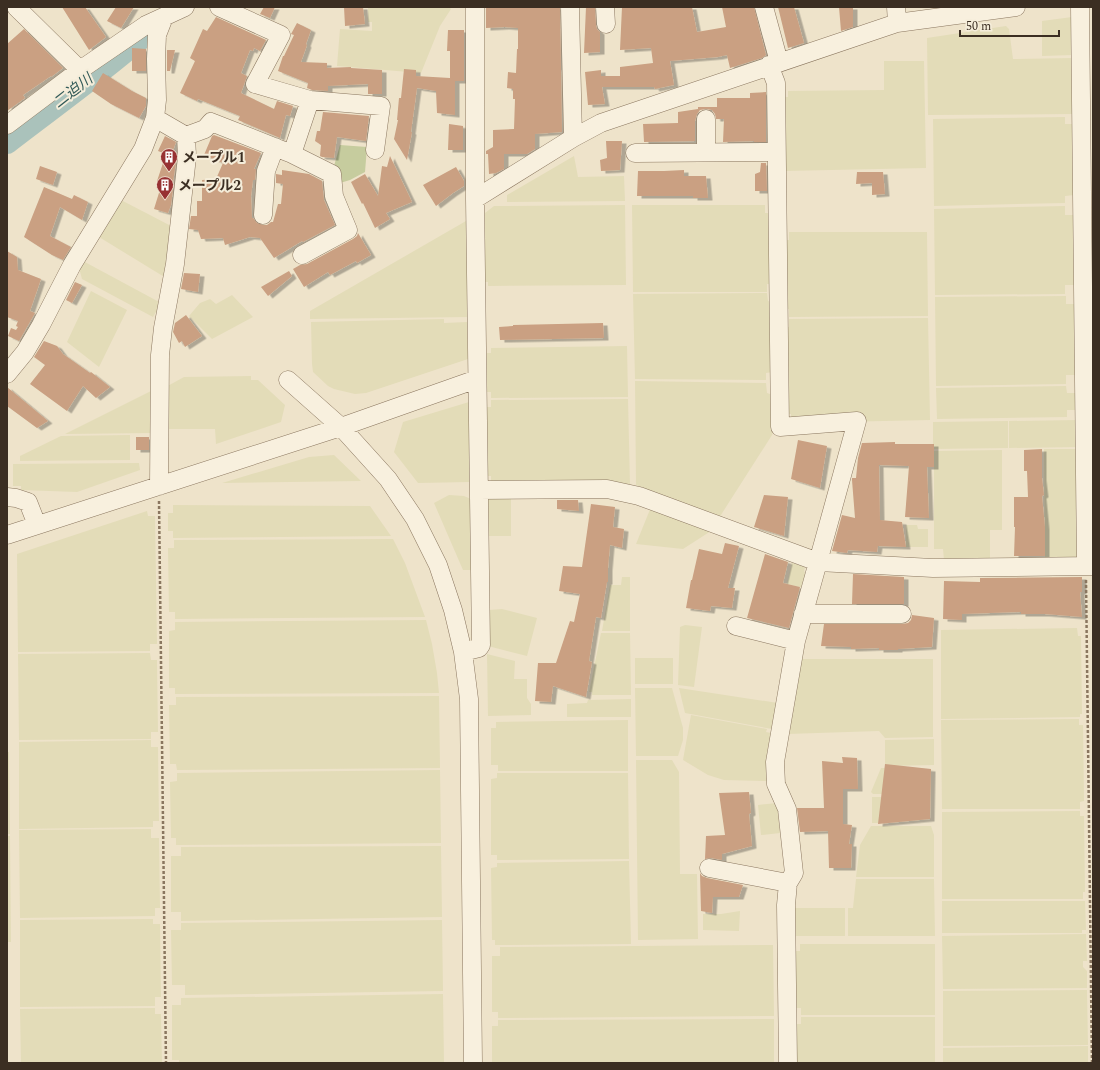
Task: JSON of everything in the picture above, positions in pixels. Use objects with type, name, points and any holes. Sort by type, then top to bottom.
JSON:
[{"type":"street","points":[[16,7],[80,70]]},
{"type":"street","points":[[219,7],[281,35],[256,84],[310,100],[381,106],[375,150]]},
{"type":"street","points":[[463,652],[479,648],[481,645],[475,200],[475,7]]},
{"type":"street","points":[[570,7],[573,138]]},
{"type":"street","points":[[764,7],[776,83],[780,427],[857,421],[796,641],[775,762],[776,784],[786,809],[794,873],[788,884],[786,904],[788,1063]]},
{"type":"street","points":[[475,200],[601,122],[774,64],[896,15],[1016,7]]},
{"type":"street","points":[[479,490],[607,489],[639,496],[818,562],[933,568],[1089,566],[1080,7]]},
{"type":"street","points":[[7,125],[80,70],[146,25],[175,10]]},
{"type":"street","points":[[10,366],[25,352],[41,325],[72,264],[143,149],[155,118],[157,100],[157,35],[175,10]]},
{"type":"street","points":[[292,154],[310,100]]},
{"type":"street","points":[[155,118],[186,136]]},
{"type":"street","points":[[706,119],[706,152]]},
{"type":"street","points":[[186,136],[205,129],[211,122],[292,154],[332,174],[334,196],[348,230],[302,255]]},
{"type":"street","points":[[159,486],[160,355],[163,328],[177,248],[187,157],[186,136]]},
{"type":"street","points":[[263,215],[266,171],[274,147]]},
{"type":"street","points":[[635,153],[776,152]]},
{"type":"street","points":[[288,380],[341,427],[388,479],[415,519],[438,565],[453,610],[463,652],[469,699],[473,1063]]},
{"type":"street","points":[[7,535],[341,427],[477,380]]},
{"type":"street","points":[[7,497],[28,502],[37,525]]},
{"type":"street","points":[[803,614],[902,614]]},
{"type":"street","points":[[736,626],[796,641]]},
{"type":"street","points":[[709,868],[788,884]]},
{"type":"path","points":[[159,486],[166,1063]]},
{"type":"path","points":[[1089,566],[1092,1063]]},
{"type":"shaded area","points":[[368,7],[449,7],[451,9],[440,26],[421,73],[337,66],[340,29],[372,31],[372,22],[368,22]]},
{"type":"shaded area","points":[[1072,17],[1073,55],[1042,56],[1042,21]]},
{"type":"shaded area","points":[[1006,26],[1009,29],[1013,59],[1073,58],[1073,114],[928,115],[927,38]]},
{"type":"shaded area","points":[[884,61],[924,61],[926,168],[784,171],[784,97],[788,97],[788,91],[884,90]]},
{"type":"shaded area","points":[[1065,117],[1065,124],[1073,124],[1074,195],[1065,196],[1065,203],[934,206],[933,119]]},
{"type":"shaded area","points":[[574,156],[578,177],[624,176],[625,201],[507,202],[507,195]]},
{"type":"shaded area","points":[[121,200],[173,227],[166,278],[99,237]]},
{"type":"shaded area","points":[[625,205],[626,285],[488,286],[488,282],[485,282],[485,213],[494,206]]},
{"type":"shaded area","points":[[632,205],[765,205],[765,213],[771,213],[772,284],[767,284],[767,292],[633,292]]},
{"type":"shaded area","points":[[1065,206],[1065,215],[1074,215],[1075,285],[1065,285],[1065,294],[935,295],[934,209]]},
{"type":"shaded area","points":[[466,221],[468,226],[469,317],[310,319],[310,311]]},
{"type":"shaded area","points":[[789,232],[927,232],[928,316],[789,317],[789,309],[785,309],[784,240],[789,240]]},
{"type":"shaded area","points":[[83,261],[161,303],[153,317],[82,279],[79,268]]},
{"type":"shaded area","points":[[91,291],[127,310],[99,367],[67,342]]},
{"type":"shaded area","points":[[767,293],[768,301],[772,302],[773,372],[766,373],[766,380],[635,379],[633,294]]},
{"type":"shaded area","points":[[232,295],[253,317],[212,339],[189,316],[200,303],[210,299],[216,304]]},
{"type":"shaded area","points":[[1066,296],[1066,304],[1075,304],[1076,375],[1066,375],[1066,384],[936,386],[935,297]]},
{"type":"shaded area","points":[[928,318],[930,420],[791,423],[791,414],[785,414],[785,327],[789,327],[789,319]]},
{"type":"shaded area","points":[[444,319],[444,323],[467,322],[468,359],[366,393],[355,394],[328,386],[313,372],[311,322]]},
{"type":"shaded area","points":[[627,346],[628,397],[491,398],[491,392],[487,392],[487,353],[491,353],[491,348]]},
{"type":"shaded area","points":[[251,376],[251,380],[258,380],[285,405],[281,422],[216,444],[215,429],[165,429],[164,388],[184,377]]},
{"type":"shaded area","points":[[635,381],[766,383],[767,393],[773,395],[774,429],[772,435],[719,518],[636,485]]},
{"type":"shaded area","points":[[1066,386],[1067,393],[1076,393],[1076,410],[1067,410],[1067,417],[937,419],[936,388]]},
{"type":"shaded area","points":[[153,390],[153,433],[65,434]]},
{"type":"shaded area","points":[[628,399],[630,486],[491,482],[491,476],[488,476],[487,407],[491,407],[491,400]]},
{"type":"shaded area","points":[[469,402],[469,482],[418,483],[394,452],[403,422]]},
{"type":"shaded area","points":[[1079,420],[1079,447],[1009,448],[1009,421]]},
{"type":"shaded area","points":[[1008,421],[1008,448],[933,449],[933,422]]},
{"type":"shaded area","points":[[130,435],[130,460],[20,461],[20,456],[61,436]]},
{"type":"shaded area","points":[[1044,449],[1079,449],[1080,558],[1045,558]]},
{"type":"shaded area","points":[[1002,450],[1002,530],[990,530],[990,560],[944,560],[943,549],[934,549],[934,451]]},
{"type":"shaded area","points":[[334,455],[361,481],[222,483],[309,457]]},
{"type":"shaded area","points":[[139,463],[140,470],[77,492],[21,490],[21,486],[13,486],[13,464]]},
{"type":"shaded area","points":[[449,495],[464,496],[471,499],[472,570],[463,570],[434,503]]},
{"type":"shaded area","points":[[511,497],[511,536],[489,536],[489,531],[487,531],[487,499]]},
{"type":"shaded area","points":[[173,505],[370,506],[391,536],[173,538],[173,531],[168,531],[168,513],[173,513]]},
{"type":"shaded area","points":[[651,507],[711,531],[683,549],[636,544]]},
{"type":"shaded area","points":[[147,511],[148,516],[155,516],[157,644],[150,644],[150,651],[18,652],[17,554]]},
{"type":"shaded area","points":[[906,525],[917,525],[918,529],[928,529],[928,547],[906,547]]},
{"type":"shaded area","points":[[393,539],[405,563],[425,617],[175,619],[175,612],[169,612],[168,548],[174,548],[174,540]]},
{"type":"shaded area","points":[[792,563],[805,566],[804,572],[808,573],[804,588],[787,584]]},
{"type":"shaded area","points":[[622,577],[630,577],[630,631],[602,631],[610,585],[621,585]]},
{"type":"shaded area","points":[[502,609],[537,618],[527,656],[488,646],[489,610]]},
{"type":"shaded area","points":[[426,620],[432,644],[439,693],[175,694],[175,688],[169,688],[169,631],[175,630],[175,622]]},
{"type":"shaded area","points":[[685,625],[702,627],[694,687],[678,685],[680,627]]},
{"type":"shaded area","points":[[1077,628],[1078,636],[1081,636],[1082,714],[1080,714],[1080,717],[941,719],[941,630]]},
{"type":"shaded area","points":[[601,633],[630,633],[631,695],[592,695],[592,692],[589,692]]},
{"type":"shaded area","points":[[150,653],[151,660],[157,660],[158,732],[151,732],[151,739],[19,740],[18,654]]},
{"type":"shaded area","points":[[487,654],[515,661],[514,679],[527,679],[527,698],[531,704],[531,715],[488,716]]},
{"type":"shaded area","points":[[635,658],[673,658],[673,684],[635,684]]},
{"type":"shaded area","points":[[802,659],[933,659],[933,737],[885,738],[879,731],[787,734]]},
{"type":"shaded area","points":[[635,688],[672,688],[683,728],[683,740],[678,756],[636,756]]},
{"type":"shaded area","points":[[679,688],[778,703],[772,729],[685,713]]},
{"type":"shaded area","points":[[439,696],[440,768],[177,770],[176,764],[170,764],[169,705],[176,705],[176,697]]},
{"type":"shaded area","points":[[631,699],[631,717],[567,717],[567,704],[587,703],[588,700]]},
{"type":"shaded area","points":[[691,715],[767,729],[766,732],[771,733],[767,752],[767,781],[724,780],[708,775],[683,760]]},
{"type":"shaded area","points":[[1079,719],[1079,725],[1083,725],[1084,801],[1080,802],[1080,809],[942,809],[941,720]]},
{"type":"shaded area","points":[[628,720],[628,771],[498,771],[498,765],[491,765],[491,728],[496,728],[496,722]]},
{"type":"shaded area","points":[[934,739],[934,765],[885,766],[885,740]]},
{"type":"shaded area","points":[[151,740],[151,747],[158,747],[159,821],[153,821],[153,827],[19,829],[19,742]]},
{"type":"shaded area","points":[[7,752],[9,752],[10,834],[7,834]]},
{"type":"shaded area","points":[[636,760],[672,760],[679,772],[680,874],[697,874],[698,939],[638,940]]},
{"type":"shaded area","points":[[881,768],[893,768],[894,794],[873,794],[871,792]]},
{"type":"shaded area","points":[[440,770],[441,843],[176,845],[176,838],[171,838],[170,782],[177,781],[177,773]]},
{"type":"shaded area","points":[[497,773],[628,773],[629,859],[497,860],[497,855],[491,855],[491,779],[497,778]]},
{"type":"shaded area","points":[[872,797],[881,797],[881,823],[872,823]]},
{"type":"shaded area","points":[[777,803],[780,833],[761,835],[758,805]]},
{"type":"shaded area","points":[[1080,811],[1080,816],[1084,816],[1085,892],[1083,892],[1083,899],[942,899],[942,812]]},
{"type":"shaded area","points":[[871,826],[931,826],[934,835],[934,877],[856,877],[860,845]]},
{"type":"shaded area","points":[[151,829],[151,838],[159,838],[160,908],[155,908],[155,916],[20,918],[19,830]]},
{"type":"shaded area","points":[[7,836],[10,836],[11,942],[7,942]]},
{"type":"shaded area","points":[[441,846],[442,917],[181,921],[181,912],[171,912],[171,856],[181,856],[181,847]]},
{"type":"shaded area","points":[[629,861],[631,944],[495,945],[495,940],[492,940],[491,868],[497,867],[497,863]]},
{"type":"shaded area","points":[[856,879],[934,879],[935,936],[848,936],[848,908],[853,908]]},
{"type":"shaded area","points":[[942,901],[1085,901],[1086,930],[1082,930],[1082,933],[942,933]]},
{"type":"shaded area","points":[[795,908],[845,908],[845,936],[794,936]]},
{"type":"shaded area","points":[[740,911],[739,931],[703,930],[703,914],[721,914]]},
{"type":"shaded area","points":[[153,919],[153,924],[160,924],[161,997],[155,997],[155,1006],[20,1007],[20,920]]},
{"type":"shaded area","points":[[442,920],[443,991],[185,995],[185,985],[172,985],[171,930],[181,930],[181,923]]},
{"type":"shaded area","points":[[1086,934],[1087,961],[1083,961],[1083,967],[1087,971],[1087,988],[943,989],[942,936]]},
{"type":"shaded area","points":[[800,944],[935,944],[935,1015],[801,1015],[801,1008],[793,1008],[793,951],[800,951]]},
{"type":"shaded area","points":[[773,945],[774,1016],[498,1018],[498,1012],[492,1012],[492,956],[500,956],[500,947]]},
{"type":"shaded area","points":[[1087,990],[1088,1045],[943,1046],[943,991]]},
{"type":"shaded area","points":[[443,994],[444,1063],[179,1063],[179,1060],[172,1060],[172,1005],[181,1005],[181,998]]},
{"type":"shaded area","points":[[155,1008],[155,1014],[161,1014],[162,1063],[21,1063],[20,1009]]},
{"type":"shaded area","points":[[801,1017],[935,1017],[935,1063],[793,1063],[793,1024],[801,1024]]},
{"type":"shaded area","points":[[774,1019],[774,1063],[492,1063],[492,1026],[498,1026],[498,1020]]},
{"type":"shaded area","points":[[1088,1046],[1088,1063],[943,1063],[943,1048]]},
{"type":"green space","points":[[340,145],[367,147],[365,172],[350,180],[340,183],[334,166]]},
{"type":"building","points":[[62,7],[85,7],[106,37],[89,50]]},
{"type":"building","points":[[116,7],[134,7],[121,28],[107,21]]},
{"type":"building","points":[[264,7],[275,7],[270,18],[260,14]]},
{"type":"building","points":[[344,7],[363,7],[365,24],[345,26]]},
{"type":"building","points":[[486,7],[560,7],[562,132],[535,134],[535,149],[527,154],[504,154],[504,169],[496,173],[489,174],[488,154],[486,154],[486,151],[493,147],[493,130],[514,129],[515,99],[513,99],[513,89],[507,88],[508,72],[516,73],[518,28],[486,28]]},
{"type":"building","points":[[586,7],[595,7],[596,25],[600,32],[600,52],[584,53]]},
{"type":"building","points":[[622,7],[692,7],[697,32],[726,27],[722,7],[754,7],[766,55],[762,58],[730,68],[727,55],[670,61],[674,85],[655,89],[654,87],[602,87],[605,104],[588,105],[585,72],[601,70],[601,76],[620,76],[620,67],[653,63],[651,48],[620,50]]},
{"type":"building","points":[[778,7],[794,7],[804,43],[788,48]]},
{"type":"building","points":[[839,7],[853,7],[853,27],[841,31]]},
{"type":"building","points":[[216,17],[266,40],[260,51],[254,48],[253,51],[250,50],[241,73],[247,76],[241,93],[274,109],[277,101],[293,106],[290,116],[286,115],[280,138],[238,120],[240,116],[198,99],[197,101],[180,93],[195,61],[190,58],[203,29],[207,31]]},
{"type":"building","points":[[297,23],[311,30],[301,62],[327,63],[327,68],[351,67],[382,70],[382,94],[368,94],[368,84],[328,86],[328,91],[312,90],[307,88],[308,83],[278,71],[283,56],[294,35],[291,34]]},
{"type":"building","points":[[24,29],[63,68],[23,95],[25,98],[7,111],[7,44]]},
{"type":"building","points":[[448,30],[464,30],[464,81],[455,81],[455,115],[437,113],[436,91],[417,88],[407,160],[394,139],[398,120],[399,98],[401,98],[404,69],[416,70],[416,76],[450,78],[450,51],[447,51]]},
{"type":"building","points":[[132,48],[146,49],[146,71],[132,71]]},
{"type":"building","points":[[167,50],[175,50],[170,71],[167,71]]},
{"type":"building","points":[[103,73],[146,98],[146,106],[139,118],[111,104],[92,91]]},
{"type":"building","points":[[766,92],[766,142],[723,142],[724,119],[716,119],[712,110],[706,109],[700,110],[697,114],[695,121],[695,141],[644,142],[643,124],[678,123],[678,112],[698,109],[698,107],[717,107],[717,98],[750,98],[750,93]]},
{"type":"building","points":[[323,112],[369,116],[366,141],[337,137],[334,158],[320,156],[321,145],[315,141],[317,131],[320,131]]},
{"type":"building","points":[[449,124],[463,126],[463,150],[448,150]]},
{"type":"building","points":[[214,135],[261,153],[254,169],[256,169],[255,180],[253,180],[251,196],[252,218],[257,223],[267,225],[273,222],[278,204],[281,204],[283,184],[276,183],[276,174],[282,175],[282,170],[309,174],[322,181],[324,200],[335,225],[303,242],[302,241],[274,258],[260,238],[250,237],[225,245],[223,238],[201,239],[198,230],[189,229],[191,216],[197,216],[197,201],[202,201],[202,180],[216,179],[223,163],[204,155],[212,136]]},
{"type":"building","points":[[165,136],[176,142],[171,156],[158,151]]},
{"type":"building","points":[[606,141],[622,141],[620,170],[601,171],[600,160],[607,158]]},
{"type":"building","points":[[390,156],[412,202],[386,213],[390,219],[375,228],[351,182],[365,174],[378,196],[382,166],[387,167]]},
{"type":"building","points":[[165,157],[176,162],[171,205],[168,213],[154,209],[162,183],[157,181]]},
{"type":"building","points":[[761,163],[766,163],[767,191],[755,191],[755,174],[760,172]]},
{"type":"building","points":[[40,166],[57,172],[53,185],[36,179]]},
{"type":"building","points":[[456,167],[464,181],[464,186],[436,206],[423,185]]},
{"type":"building","points":[[684,170],[684,176],[706,176],[708,198],[693,198],[693,196],[637,196],[638,171]]},
{"type":"building","points":[[857,172],[883,172],[885,194],[872,195],[872,183],[856,184]]},
{"type":"building","points":[[44,187],[72,199],[74,195],[88,202],[82,220],[60,207],[50,236],[71,247],[63,260],[52,255],[24,237]]},
{"type":"building","points":[[358,233],[371,255],[330,275],[328,272],[304,287],[293,269],[300,265],[307,264],[353,239]]},
{"type":"building","points":[[7,251],[17,257],[18,270],[41,279],[30,311],[35,313],[19,341],[8,336],[11,328],[16,330],[18,327],[16,326],[18,321],[7,317]]},
{"type":"building","points":[[289,271],[292,276],[268,296],[261,287]]},
{"type":"building","points":[[184,273],[200,274],[198,292],[181,289]]},
{"type":"building","points":[[75,282],[82,285],[72,303],[66,300]]},
{"type":"building","points":[[186,315],[202,336],[185,347],[182,341],[179,343],[173,332],[175,323]]},
{"type":"building","points":[[603,323],[604,338],[500,340],[499,327],[513,325]]},
{"type":"building","points":[[44,341],[57,346],[63,354],[90,373],[91,372],[110,387],[96,398],[83,386],[67,411],[30,384],[45,365],[34,357]]},
{"type":"building","points":[[7,387],[48,421],[37,428],[7,406]]},
{"type":"building","points":[[136,437],[149,437],[149,450],[136,450]]},
{"type":"building","points":[[798,440],[827,446],[820,488],[791,479]]},
{"type":"building","points":[[895,442],[895,444],[934,444],[934,467],[927,467],[929,518],[905,517],[909,466],[879,465],[880,520],[902,522],[906,547],[878,546],[877,552],[848,550],[847,553],[832,551],[842,515],[855,518],[852,478],[856,478],[858,458],[862,443]]},
{"type":"building","points":[[1042,449],[1042,478],[1044,495],[1042,496],[1045,527],[1045,556],[1014,556],[1014,497],[1028,497],[1027,471],[1024,471],[1024,450]]},
{"type":"building","points":[[764,495],[788,497],[784,536],[754,527]]},
{"type":"building","points":[[557,500],[578,500],[579,511],[557,509]]},
{"type":"building","points":[[591,504],[615,507],[613,527],[624,529],[622,548],[610,545],[608,582],[601,618],[596,617],[589,661],[592,662],[586,697],[553,686],[551,702],[535,701],[538,663],[556,663],[570,621],[574,622],[580,594],[559,591],[563,566],[582,567]]},
{"type":"building","points":[[725,543],[739,546],[728,588],[735,588],[732,608],[711,606],[710,611],[686,608],[699,549],[722,554]]},
{"type":"building","points":[[765,554],[788,562],[783,583],[800,587],[789,628],[747,618]]},
{"type":"building","points":[[853,574],[904,577],[904,604],[852,604]]},
{"type":"building","points":[[1082,577],[1082,592],[1080,592],[1082,617],[1021,614],[1021,612],[962,614],[962,620],[943,619],[944,581],[980,582],[980,578]]},
{"type":"building","points":[[912,615],[934,618],[932,647],[879,650],[879,648],[851,649],[851,647],[821,646],[824,624],[902,624],[908,623],[911,620]]},
{"type":"building","points":[[842,757],[857,758],[858,789],[843,789],[843,824],[852,825],[849,844],[852,844],[851,868],[829,868],[828,831],[800,832],[797,808],[824,808],[822,761],[843,763]]},
{"type":"building","points":[[885,764],[931,769],[930,819],[878,824]]},
{"type":"building","points":[[749,792],[751,813],[749,814],[752,846],[722,854],[722,860],[711,858],[705,859],[706,836],[725,835],[719,793]]},
{"type":"building","points":[[700,873],[702,876],[707,878],[743,885],[739,897],[713,897],[712,913],[701,911]]},
{"type":"waterway","name":"二迫川","points":[[7,142],[90,79],[138,40]]},
{"type":"place","name":"メープル1","points":[[169,172]]},
{"type":"place","name":"メープル2","points":[[165,200]]}]
